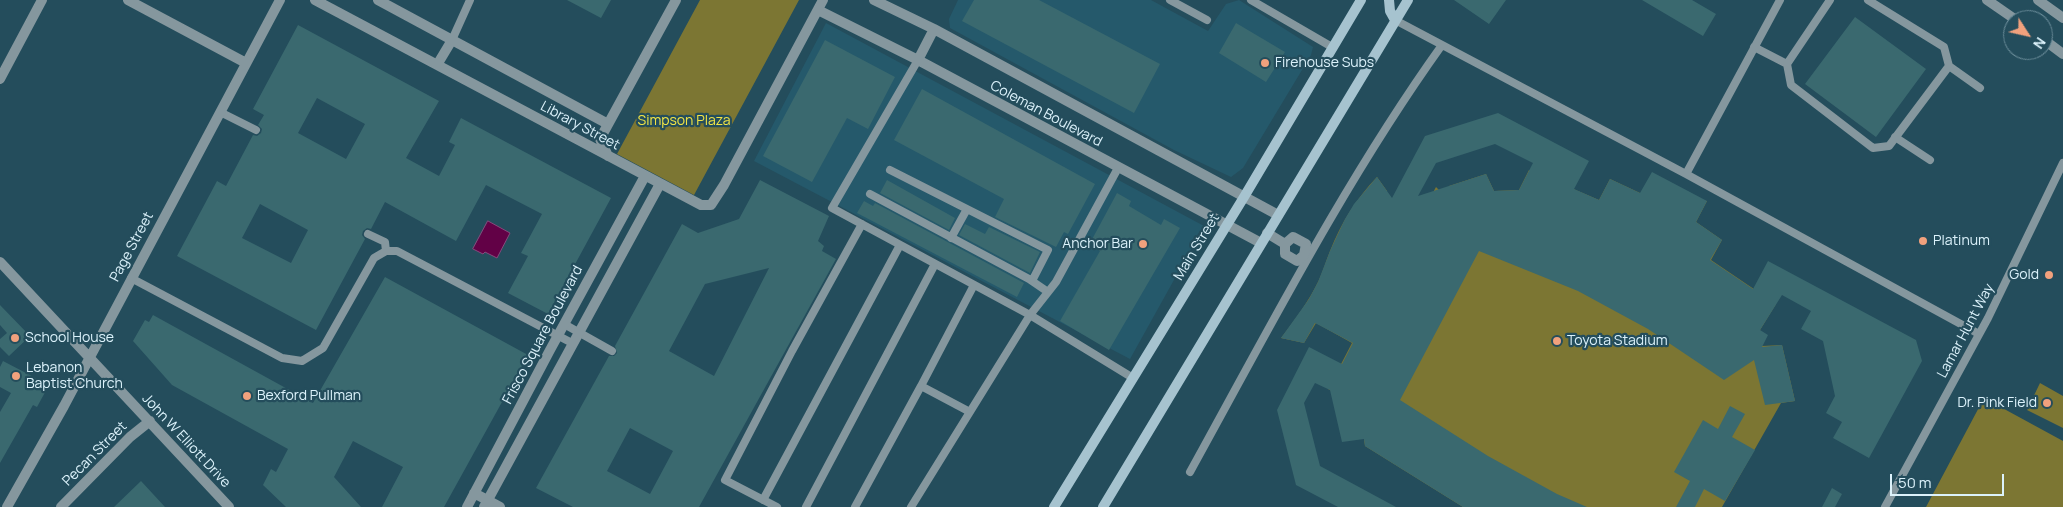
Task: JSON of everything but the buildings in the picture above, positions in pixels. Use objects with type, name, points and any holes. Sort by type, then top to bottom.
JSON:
[{"type":"main road","name":"Main Street","points":[[1054,507],[1244,197],[1361,0]]},
{"type":"main road","points":[[1389,0],[1390,11],[1395,20]]},
{"type":"main road","points":[[1104,507],[1408,0]]},
{"type":"street","points":[[0,79],[42,0]]},
{"type":"street","points":[[128,0],[246,63]]},
{"type":"street","name":"Page Street","points":[[7,507],[280,0]]},
{"type":"street","name":"Library Street","points":[[314,0],[701,205],[711,205],[818,10]]},
{"type":"street","name":"Library Street","points":[[378,0],[608,124]]},
{"type":"street","points":[[608,156],[600,139],[676,0]]},
{"type":"street","points":[[818,10],[823,0]]},
{"type":"street","name":"Coleman Boulevard","points":[[874,0],[934,29],[1278,215]]},
{"type":"street","points":[[1987,0],[2003,11]]},
{"type":"street","points":[[2038,0],[2063,18]]},
{"type":"street","name":"Coleman Boulevard","points":[[818,10],[918,60],[1261,243]]},
{"type":"street","points":[[918,60],[934,29]]},
{"type":"street","points":[[437,65],[452,40]]},
{"type":"street","name":"Frisco Square Boulevard","points":[[467,507],[645,176]]},
{"type":"street","points":[[486,504],[572,342],[660,184]]},
{"type":"street","points":[[1267,233],[1285,244],[1285,254],[1297,261],[1307,257]]},
{"type":"street","name":"John W Elliott Drive","points":[[0,262],[90,356],[229,507]]},
{"type":"street","name":"Pecan Street","points":[[61,507],[130,437],[150,421]]},
{"type":"street","points":[[474,493],[486,504],[500,507]]},
{"type":"lane","points":[[452,40],[470,0]]},
{"type":"lane","points":[[1170,0],[1207,20]]},
{"type":"lane","points":[[1251,0],[1332,47]]},
{"type":"lane","points":[[1686,174],[1780,0]]},
{"type":"lane","points":[[1830,0],[1787,64],[1791,85],[1873,148],[1889,146],[1949,66]]},
{"type":"lane","points":[[1868,0],[1944,48],[1949,66],[1980,88]]},
{"type":"lane","points":[[1395,20],[1686,174],[1979,334]]},
{"type":"lane","points":[[1190,472],[1307,257],[1402,101],[1442,45]]},
{"type":"lane","points":[[1754,47],[1787,64]]},
{"type":"lane","points":[[918,60],[832,208],[1030,315],[1133,378]]},
{"type":"lane","points":[[220,112],[256,130]]},
{"type":"lane","points":[[1895,137],[1930,160]]},
{"type":"lane","name":"Lamar Hunt Way","points":[[1885,507],[1979,334],[2063,163]]},
{"type":"lane","points":[[911,507],[1030,315],[1056,282],[1118,168]]},
{"type":"lane","points":[[890,170],[1048,250],[1032,281]]},
{"type":"lane","points":[[870,194],[1032,281],[1048,292]]},
{"type":"lane","points":[[951,238],[967,209]]},
{"type":"lane","points":[[777,507],[726,480],[792,351],[862,224]]},
{"type":"lane","points":[[368,234],[385,242],[386,251]]},
{"type":"lane","points":[[763,500],[900,245]]},
{"type":"lane","points":[[131,278],[282,358],[302,361],[323,348],[374,258],[386,251],[397,251],[572,342]]},
{"type":"lane","points":[[806,507],[935,264]]},
{"type":"lane","points":[[855,507],[974,285]]},
{"type":"lane","points":[[564,324],[612,351]]},
{"type":"lane","points":[[921,386],[970,412]]},
{"type":"shaded area","points":[[958,0],[1151,0],[1208,31],[1226,4],[1239,0],[1313,47],[1311,55],[1243,168],[1231,177],[1174,150],[950,28],[949,19]]},
{"type":"shaded area","points":[[826,23],[1204,226],[1130,359],[754,161]]},
{"type":"shaded area","points":[[488,221],[510,233],[497,258],[473,249]]},
{"type":"green space","name":"Simpson Plaza","points":[[700,0],[799,0],[694,195],[617,154]]},
{"type":"green space","name":"Toyota Stadium","points":[[1529,170],[1599,200],[1610,179],[1640,193],[1707,201],[1696,222],[1722,240],[1711,260],[1776,304],[1760,330],[1762,346],[1782,345],[1795,401],[1781,403],[1722,507],[1463,507],[1365,446],[1364,439],[1332,391],[1328,389],[1352,343],[1316,323],[1304,343],[1281,338],[1302,310],[1315,288],[1344,221],[1362,194],[1377,177],[1387,191],[1375,215],[1411,233],[1436,187],[1455,206],[1449,186],[1486,174],[1494,191],[1519,190]]},
{"type":"green space","name":"Dr. Pink Field","points":[[2040,383],[2063,396],[2063,428],[2027,410]]},
{"type":"green space","points":[[1984,398],[2063,441],[2063,507],[1926,507]]},
{"type":"place","name":"Firehouse Subs","points":[[1265,63]]},
{"type":"place","name":"Platinum","points":[[1923,241]]},
{"type":"place","name":"Anchor Bar","points":[[1143,244]]},
{"type":"place","name":"Gold","points":[[2049,275]]},
{"type":"place","name":"School House","points":[[15,338]]},
{"type":"place","name":"Toyota Stadium","points":[[1557,341]]},
{"type":"place","name":"Lebanon Baptist Church","points":[[16,376]]},
{"type":"place","name":"Bexford Pullman","points":[[247,396]]},
{"type":"place","name":"Dr. Pink Field","points":[[2047,403]]}]
